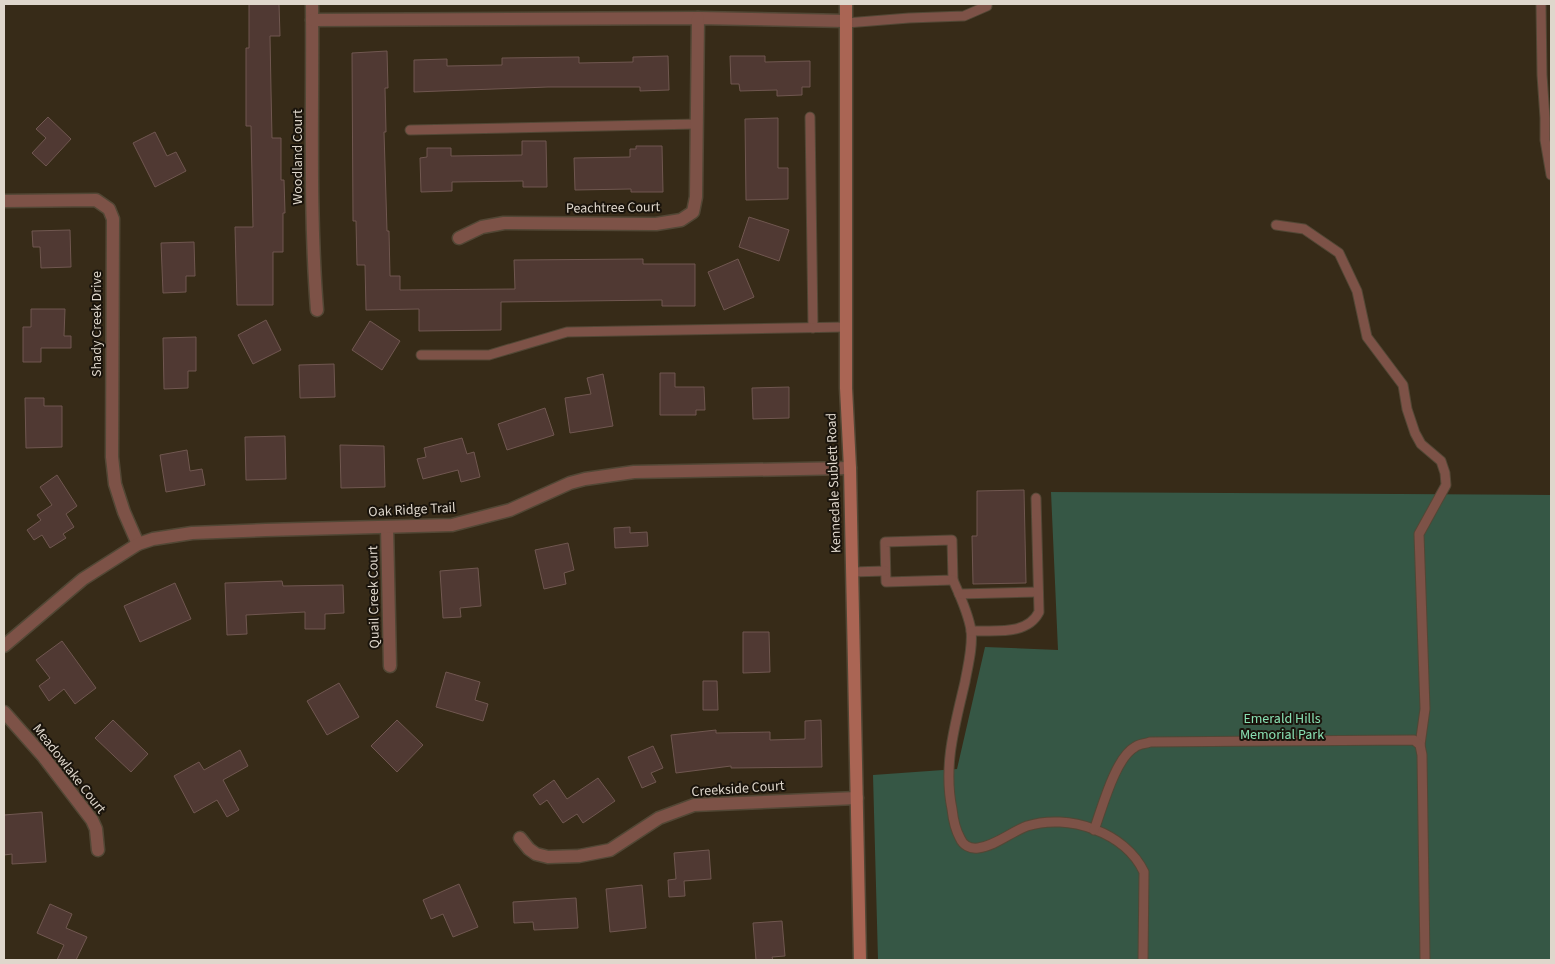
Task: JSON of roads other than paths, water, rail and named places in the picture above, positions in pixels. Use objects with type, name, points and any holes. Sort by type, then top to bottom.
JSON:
[{"type":"main road","name":"Kennedale Sublett Road","points":[[846,4],[846,388],[850,468],[860,960]]},
{"type":"street","name":"Woodland Court","points":[[312,4],[313,219],[317,310]]},
{"type":"street","points":[[312,20],[698,18],[846,22]]},
{"type":"street","name":"Peachtree Court","points":[[459,238],[482,227],[504,223],[656,224],[681,220],[693,212],[696,197],[698,18]]},
{"type":"street","name":"Shady Creek Drive","points":[[4,201],[96,200],[109,209],[113,219],[112,457],[115,484],[138,544]]},
{"type":"street","name":"Oak Ridge Trail","points":[[4,646],[83,579],[138,544],[153,539],[192,533],[452,525],[510,510],[570,483],[634,472],[850,468]]},
{"type":"street","name":"Quail Creek Court","points":[[387,528],[390,666]]},
{"type":"street","name":"Meadowlake Court","points":[[4,712],[43,756],[92,820],[96,829],[98,850]]},
{"type":"street","name":"Creekside Court","points":[[520,838],[536,854],[548,857],[579,856],[610,850],[659,818],[694,805],[857,798]]},
{"type":"lane","points":[[846,22],[964,16],[988,4]]},
{"type":"lane","points":[[1541,4],[1545,140],[1551,175]]},
{"type":"lane","points":[[810,117],[813,328]]},
{"type":"lane","points":[[410,130],[697,124]]},
{"type":"lane","points":[[1276,225],[1304,229],[1339,253],[1357,290],[1367,337],[1403,385],[1414,433],[1421,444],[1441,462],[1445,474],[1446,485],[1419,534],[1425,708],[1420,745],[1422,755],[1425,960]]},
{"type":"lane","points":[[421,355],[489,355],[567,332],[846,327]]},
{"type":"lane","points":[[971,631],[1014,630],[1025,627],[1034,621],[1039,612],[1036,498]]},
{"type":"lane","points":[[953,580],[886,582],[885,542],[952,540],[953,580],[966,610],[971,631],[969,659],[949,756],[948,791],[953,818],[960,839],[967,846],[978,848],[1024,827],[1044,823],[1073,825],[1103,832],[1123,845],[1138,861],[1144,872],[1143,960]]},
{"type":"lane","points":[[852,572],[885,571]]},
{"type":"lane","points":[[959,594],[1038,592]]},
{"type":"lane","points":[[1094,830],[1117,768],[1125,755],[1135,746],[1150,742],[1408,739],[1414,740],[1420,745]]},
{"type":"park label","name":"Emerald Hills Memorial Park","points":[[1282,728]]}]
